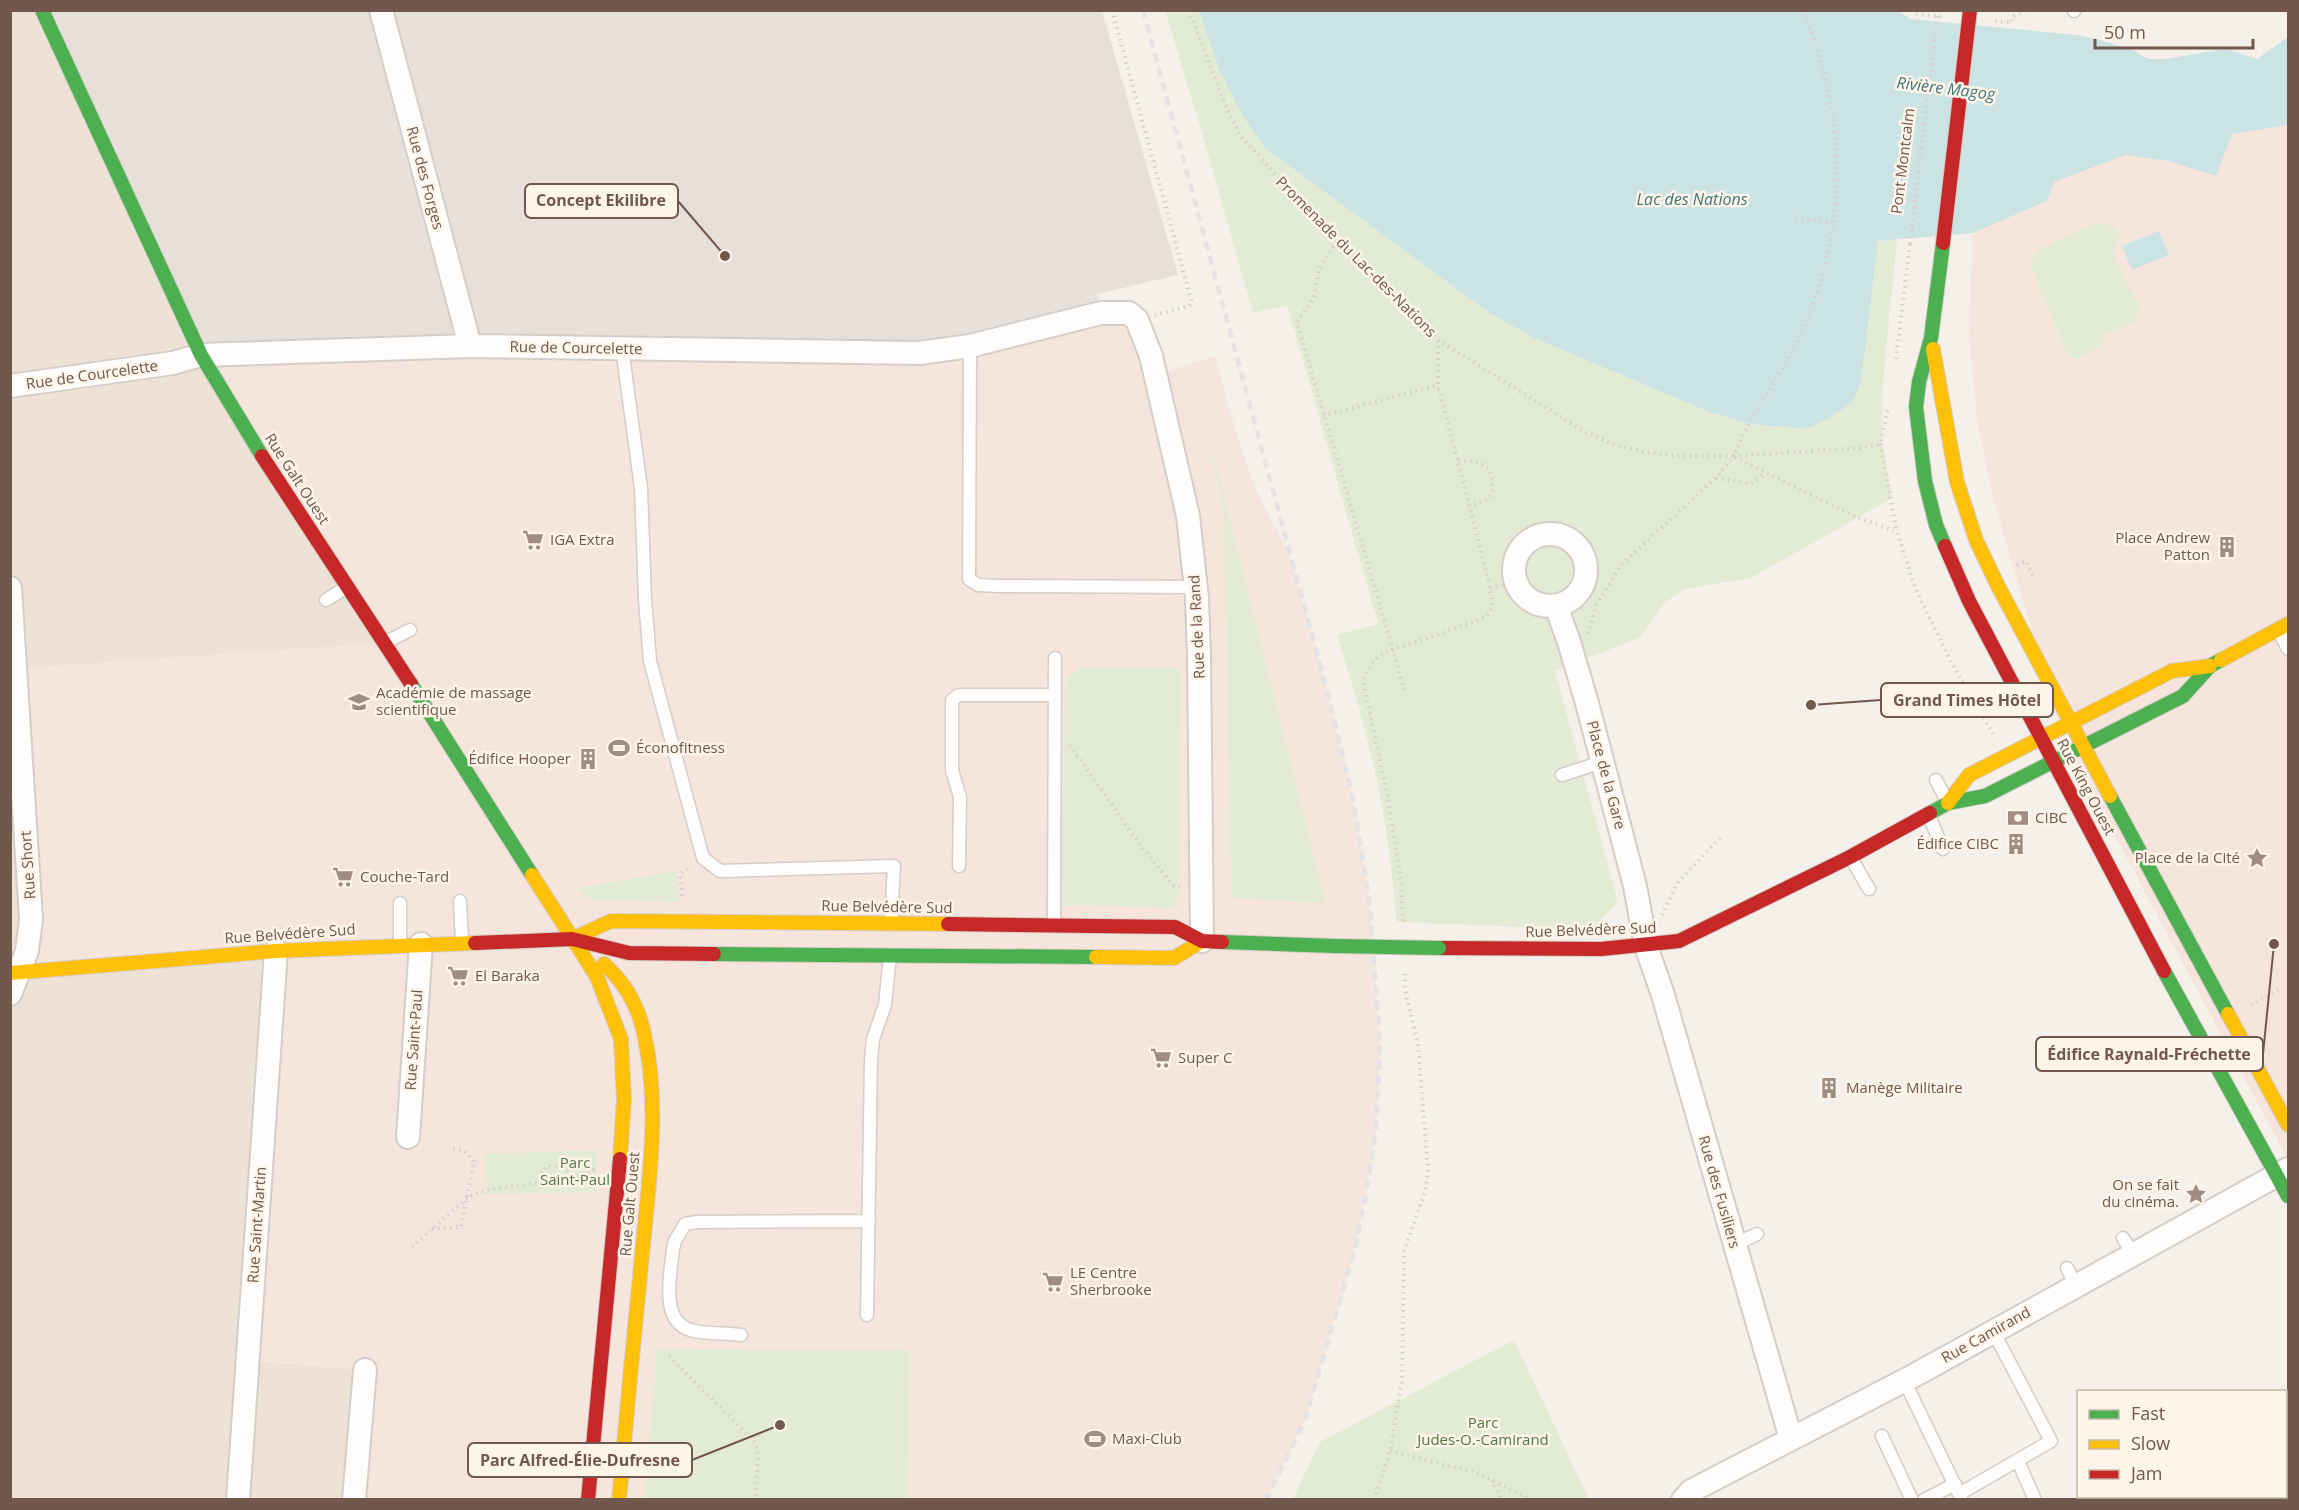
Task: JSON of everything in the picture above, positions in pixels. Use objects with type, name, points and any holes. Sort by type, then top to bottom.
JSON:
[{"type":"main road","name":"Rue Galt Ouest","points":[[42,10],[201,355],[263,458],[385,643],[606,996],[621,1039],[624,1069],[620,1169],[588,1500]]},
{"type":"main road","name":"Rue King Ouest","points":[[1970,10],[1931,338],[1918,382],[1916,407],[1925,481],[1936,525],[1969,602],[2168,978],[2283,1172],[2289,1196]]},
{"type":"main road","name":"Rue King Ouest","points":[[1931,338],[1959,483],[1971,525],[2009,606],[2071,723],[2289,1125]]},
{"type":"main road","points":[[2210,666],[2283,627]]},
{"type":"main road","name":"Rue Belvédère Sud","points":[[1948,803],[1969,775],[2041,737],[2172,671],[2210,666]]},
{"type":"main road","name":"Rue Belvédère Sud","points":[[16,972],[276,951],[411,944],[572,939],[629,953],[891,939],[1054,925],[1175,927],[1202,941],[1439,948],[1559,949],[1646,946],[1678,941],[1697,933],[1850,857],[1948,803],[1985,796],[2054,762],[2183,696],[2210,666]]},
{"type":"main road","name":"Rue Belvédère Sud","points":[[572,939],[611,921],[684,921],[891,939],[1174,958],[1202,941]]},
{"type":"main road","name":"Rue Galt Ouest","points":[[572,939],[612,971],[632,1000],[643,1029],[651,1084],[651,1160],[619,1500]]},
{"type":"street","name":"Rue des Forges","points":[[381,10],[470,346]]},
{"type":"street","name":"Rue de Courcelette","points":[[10,386],[172,363],[201,355],[470,346],[919,353],[970,346],[1101,313],[1129,313],[1137,320]]},
{"type":"street","name":"Rue de la Rand","points":[[1137,320],[1151,356],[1188,516],[1196,587],[1199,657],[1202,941]]},
{"type":"street","points":[[1551,533],[1573,542],[1581,551],[1586,574],[1583,585],[1567,602],[1556,606],[1543,606],[1531,602],[1515,583],[1513,570],[1515,559],[1520,548],[1528,540],[1551,533]]},
{"type":"street","name":"Rue Short","points":[[10,588],[31,919],[30,938],[10,994]]},
{"type":"street","name":"Place de la Gare","points":[[1556,606],[1569,642],[1635,886],[1646,946]]},
{"type":"street","name":"Rue Saint-Paul","points":[[408,1137],[411,944]]},
{"type":"street","name":"Rue des Fusiliers","points":[[1646,946],[1663,995],[1791,1438]]},
{"type":"street","name":"Rue Saint-Martin","points":[[238,1500],[276,951]]},
{"type":"street","name":"Rue Camirand","points":[[1683,1500],[1691,1491],[1993,1331],[2072,1277],[2128,1247],[2283,1172]]},
{"type":"street","points":[[354,1500],[366,1370]]},
{"type":"lane","points":[[970,346],[969,579],[978,585],[999,586],[1196,587]]},
{"type":"lane","points":[[622,348],[641,488],[645,600],[650,661],[703,858],[720,871],[894,866],[885,1005],[873,1040],[871,1059],[867,1315]]},
{"type":"lane","points":[[326,600],[348,587]]},
{"type":"lane","points":[[2283,627],[2289,649]]},
{"type":"lane","points":[[385,643],[410,630]]},
{"type":"lane","points":[[1054,925],[1055,658]]},
{"type":"lane","points":[[959,866],[960,796],[952,770],[952,700],[959,695],[1055,695]]},
{"type":"lane","points":[[1562,774],[1602,762]]},
{"type":"lane","points":[[1936,780],[1948,803]]},
{"type":"lane","points":[[1928,815],[1943,849]]},
{"type":"lane","points":[[1850,857],[1869,889]]},
{"type":"lane","points":[[460,901],[462,942]]},
{"type":"lane","points":[[400,903],[411,944]]},
{"type":"lane","points":[[741,1335],[692,1331],[682,1325],[671,1309],[669,1299],[675,1241],[686,1224],[697,1222],[869,1221]]},
{"type":"lane","points":[[1734,1245],[1757,1234]]},
{"type":"lane","points":[[1924,1500],[1959,1493],[2051,1441],[1993,1331]]},
{"type":"lane","points":[[1904,1380],[1959,1493]]},
{"type":"lane","points":[[1882,1436],[1912,1500]]},
{"type":"lane","points":[[2018,1461],[2034,1500]]},
{"type":"path","points":[[1112,10],[1192,303],[1189,306],[1137,320]]},
{"type":"path","name":"Promenade du Lac-des-Nations","points":[[1189,10],[1226,106],[1242,138],[1337,241],[1438,340],[1585,432],[1614,444],[1644,452],[1677,456],[1734,456],[1860,448],[1880,444]]},
{"type":"path","points":[[1569,642],[1590,633],[1596,606],[1620,566],[1716,478],[1734,456],[1742,437],[1785,364],[1807,319],[1821,281],[1834,223],[1837,161],[1834,120],[1825,70],[1804,10]]},
{"type":"path","name":"Pont Montcalm","points":[[1895,367],[1938,10]]},
{"type":"path","points":[[1993,21],[2011,23],[2012,17],[2026,10]]},
{"type":"path","points":[[1796,217],[1834,223]]},
{"type":"path","points":[[1337,241],[1319,269],[1314,297],[1297,322],[1405,691]]},
{"type":"path","points":[[1403,923],[1401,880],[1390,810],[1363,681],[1372,663],[1383,653],[1487,616],[1493,607],[1438,385],[1438,340]]},
{"type":"path","points":[[1323,416],[1438,385]]},
{"type":"path","points":[[1890,400],[1880,444],[1897,532],[1914,585],[1954,668],[1975,700],[2004,757]]},
{"type":"path","points":[[1734,456],[1854,516],[1897,532]]},
{"type":"path","points":[[1458,461],[1481,463],[1489,468],[1493,476],[1492,494],[1486,500],[1470,507]]},
{"type":"path","points":[[1716,478],[1750,484],[1766,473]]},
{"type":"path","points":[[1490,588],[1515,583]]},
{"type":"path","points":[[1055,729],[1076,751],[1141,846],[1174,886],[1202,890]]},
{"type":"path","points":[[1646,946],[1679,881],[1723,835]]},
{"type":"path","points":[[684,921],[680,874],[703,858]]},
{"type":"path","points":[[1374,1500],[1390,1451],[1402,1380],[1404,1251],[1425,1192],[1428,1170],[1418,1045],[1405,989],[1404,967]]},
{"type":"path","points":[[2230,1016],[2282,988]]},
{"type":"path","points":[[432,1229],[461,1227],[468,1197],[474,1161],[465,1151],[450,1148]]},
{"type":"path","points":[[412,1247],[468,1197],[486,1190],[537,1183],[547,1166],[597,1169],[576,1177],[561,1167]]},
{"type":"path","points":[[669,1356],[755,1442],[758,1456],[756,1500]]},
{"type":"path","points":[[1390,1451],[1492,1479],[1532,1500]]},
{"type":"path","points":[[1492,1479],[1502,1500]]},
{"type":"shaded area","points":[[10,11],[42,11],[385,643],[17,669],[276,951],[249,1360],[365,1370],[354,1499],[11,1499]]},
{"type":"shaded area","points":[[42,11],[1102,11],[1178,275],[1097,294],[1101,313],[970,346],[201,355]]},
{"type":"shaded area","points":[[2288,125],[2288,1160],[2063,739],[1992,493],[1977,419],[1969,333],[1973,233],[2047,201],[2054,182],[2126,155],[2168,161],[2232,134]]},
{"type":"shaded area","points":[[1129,313],[1155,375],[1215,356],[1235,429],[1256,490],[1291,558],[1328,694],[1353,799],[1370,905],[1380,1046],[1376,1128],[1367,1188],[1355,1249],[1305,1420],[1266,1499],[907,1499],[910,1351],[658,1349],[644,1499],[354,1499],[365,1370],[249,1359],[276,951],[21,972],[16,669],[385,643],[201,355]]},
{"type":"green space","points":[[1165,11],[1199,11],[1220,71],[1242,115],[1264,147],[1488,312],[1532,337],[1709,412],[1750,424],[1807,429],[1852,403],[1861,383],[1878,241],[1897,240],[1884,369],[1881,433],[1892,498],[1751,578],[1684,589],[1663,604],[1641,637],[1555,671],[1618,902],[1590,930],[1397,922],[1388,840],[1379,790],[1363,723],[1337,635],[1378,624],[1287,305],[1253,313]]},
{"type":"green space","points":[[2094,224],[2113,225],[2120,239],[2113,249],[2124,278],[2140,304],[2134,322],[2104,335],[2100,347],[2074,359],[2068,356],[2031,266],[2037,250]]},
{"type":"green space","points":[[1207,426],[1326,903],[1231,898],[1224,513]]},
{"type":"green space","points":[[1082,668],[1180,668],[1178,898],[1174,906],[1170,908],[1063,905],[1065,690],[1069,676]]},
{"type":"green space","points":[[676,871],[679,902],[594,900],[584,896],[579,888]]},
{"type":"green space","name":"Parc Saint-Paul","points":[[597,1150],[595,1192],[478,1195],[486,1189],[484,1154]]},
{"type":"green space","name":"Parc Judes-O.-Camirand","points":[[1514,1340],[1589,1499],[1293,1499],[1320,1442]]},
{"type":"green space","points":[[657,1349],[910,1350],[907,1499],[644,1499]]},
{"type":"water","name":"Lac des Nations","points":[[1896,10],[1911,19],[2077,35],[2105,41],[2149,59],[2166,59],[2230,50],[2257,59],[2288,37],[2288,125],[2232,134],[2216,176],[2168,161],[2126,155],[2054,182],[2047,201],[1973,233],[1878,241],[1861,383],[1852,403],[1807,429],[1750,424],[1709,412],[1532,337],[1488,312],[1264,147],[1242,115],[1220,71],[1199,11]]},
{"type":"water","points":[[2159,231],[2169,255],[2132,270],[2122,246]]},
{"type":"railway","points":[[1143,10],[1328,694],[1353,799],[1370,905],[1380,1046],[1376,1128],[1367,1188],[1355,1249],[1305,1420],[1266,1500]]},
{"type":"traffic: fast","points":[[42,10],[201,355],[262,456]]},
{"type":"traffic: fast","points":[[1943,243],[1931,338],[1919,382],[1916,407],[1925,481],[1936,525],[1945,546]]},
{"type":"traffic: fast","points":[[1930,813],[1948,803],[1985,796],[2183,696],[2210,666],[2221,660]]},
{"type":"traffic: fast","points":[[411,684],[532,875]]},
{"type":"traffic: fast","points":[[2110,796],[2228,1014]]},
{"type":"traffic: fast","points":[[1222,942],[1335,946]]},
{"type":"traffic: fast","points":[[1335,946],[1439,948]]},
{"type":"traffic: fast","points":[[714,954],[1096,957]]},
{"type":"traffic: fast","points":[[2164,971],[2288,1196]]},
{"type":"traffic: slow","points":[[1933,349],[1957,482],[1976,540],[1998,586],[2110,796]]},
{"type":"traffic: slow","points":[[2221,660],[2288,624]]},
{"type":"traffic: slow","points":[[1948,803],[1969,775],[2172,671],[2210,666]]},
{"type":"traffic: slow","points":[[532,875],[597,977],[621,1039],[624,1100],[620,1159]]},
{"type":"traffic: slow","points":[[572,939],[611,921],[948,924]]},
{"type":"traffic: slow","points":[[1096,957],[1174,958],[1202,941]]},
{"type":"traffic: slow","points":[[10,973],[276,951],[475,943]]},
{"type":"traffic: slow","points":[[604,964],[628,993],[643,1029],[651,1085],[652,1114],[650,1170],[619,1500]]},
{"type":"traffic: slow","points":[[2228,1014],[2288,1125]]},
{"type":"traffic: jam","points":[[1943,243],[1970,10]]},
{"type":"traffic: jam","points":[[262,456],[411,684]]},
{"type":"traffic: jam","points":[[1945,546],[1969,601],[2164,971]]},
{"type":"traffic: jam","points":[[1439,948],[1601,949],[1679,941],[1850,857],[1930,813]]},
{"type":"traffic: jam","points":[[948,924],[1175,927],[1202,941],[1222,942]]},
{"type":"traffic: jam","points":[[475,943],[572,939],[629,953],[714,954]]},
{"type":"traffic: jam","points":[[588,1500],[620,1159]]},
{"type":"place","name":"Concept Ekilibre","points":[[725,256]]},
{"type":"place","name":"IGA Extra","points":[[533,540]]},
{"type":"place","name":"Place Andrew Patton","points":[[2227,547]]},
{"type":"place","name":"Académie de massage scientifique","points":[[359,702]]},
{"type":"place","name":"Grand Times Hôtel","points":[[1811,705]]},
{"type":"place","name":"Éconofitness","points":[[619,748]]},
{"type":"place","name":"Édifice Hooper","points":[[588,759]]},
{"type":"place","name":"CIBC","points":[[2018,818]]},
{"type":"place","name":"Édifice CIBC","points":[[2016,844]]},
{"type":"place","name":"Place de la Cité","points":[[2257,858]]},
{"type":"place","name":"Couche-Tard","points":[[343,877]]},
{"type":"place","name":"Édifice Raynald-Fréchette","points":[[2274,944]]},
{"type":"place","name":"El Baraka","points":[[458,976]]},
{"type":"place","name":"Super C","points":[[1161,1058]]},
{"type":"place","name":"Manège Militaire","points":[[1829,1088]]},
{"type":"place","name":"On se fait du cinéma.","points":[[2196,1194]]},
{"type":"place","name":"LE Centre Sherbrooke","points":[[1053,1282]]},
{"type":"place","name":"Parc Alfred-Élie-Dufresne","points":[[780,1425]]},
{"type":"place","name":"Maxi-Club","points":[[1095,1439]]},
{"type":"water label","name":"Rivière Magog","points":[[1946,88]]}]
